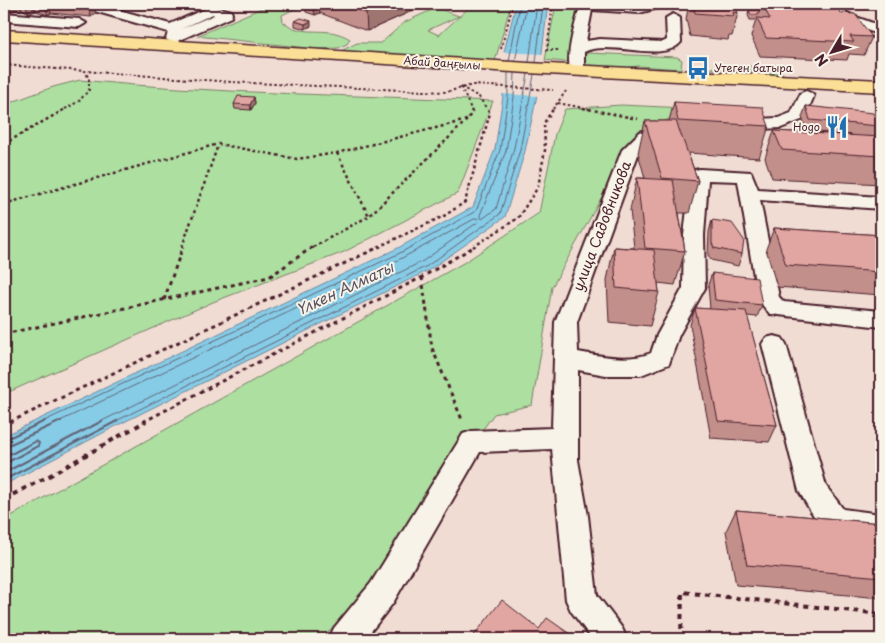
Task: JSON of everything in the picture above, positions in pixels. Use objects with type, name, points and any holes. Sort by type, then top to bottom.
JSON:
[{"type":"main road","name":"Абай даңғылы","points":[[5,40],[172,38],[471,79]]},
{"type":"main road","name":"Абай даңғылы","points":[[5,40],[205,64],[881,100]]},
{"type":"main road","name":"Абай даңғылы","points":[[557,83],[577,70],[881,86]]},
{"type":"street","points":[[84,4],[172,38],[218,7]]},
{"type":"street","points":[[577,70],[577,50],[587,5],[639,9],[658,4]]},
{"type":"street","points":[[821,4],[850,20],[881,31]]},
{"type":"street","points":[[4,17],[79,23]]},
{"type":"street","points":[[577,50],[584,44],[596,42],[661,46],[672,44],[674,42],[673,18]]},
{"type":"street","points":[[5,40],[32,19]]},
{"type":"street","points":[[721,126],[770,124],[790,121],[798,116],[806,96]]},
{"type":"street","name":"улица Садовникова","points":[[611,639],[582,600],[574,516],[565,460],[566,322],[630,150],[646,136],[658,130],[680,126]]},
{"type":"street","points":[[566,359],[606,366],[642,366],[661,358],[668,335],[694,288],[694,235],[700,174],[745,176],[750,194],[766,233],[769,300],[778,309],[881,319]]},
{"type":"street","points":[[750,194],[881,202]]},
{"type":"street","points":[[774,344],[813,491],[835,521],[881,527]]},
{"type":"street","points":[[345,639],[382,592],[472,442],[566,438]]},
{"type":"path","points":[[500,54],[513,4]]},
{"type":"path","points":[[547,50],[553,4]]},
{"type":"path","points":[[4,65],[231,82],[446,92],[471,79],[557,83],[558,103],[544,123],[545,150],[538,187],[518,218],[494,235],[422,277],[145,421],[49,476],[4,499]]},
{"type":"path","points":[[4,144],[79,101],[89,90],[89,78],[85,72]]},
{"type":"path","points":[[4,334],[269,277],[320,242],[369,216],[467,120],[472,112],[471,79]]},
{"type":"path","points":[[4,425],[444,216],[465,202],[490,113],[479,97],[471,79]]},
{"type":"path","points":[[558,103],[680,126]]},
{"type":"path","points":[[4,204],[218,144],[297,159],[337,153],[467,120]]},
{"type":"path","points":[[164,300],[218,144]]},
{"type":"path","points":[[337,153],[369,216]]},
{"type":"path","points":[[422,277],[432,348],[472,442]]},
{"type":"path","points":[[681,639],[682,592],[881,614]]},
{"type":"green space","points":[[271,4],[305,4],[282,15],[283,22],[297,29],[336,33],[350,39],[347,44],[338,48],[318,49],[197,36]]},
{"type":"green space","points":[[473,4],[511,4],[495,61],[337,53],[357,43],[381,43],[405,22],[436,8],[459,16],[428,30],[439,35]]},
{"type":"green space","points":[[556,4],[580,4],[577,6],[570,61],[565,62],[545,60]]},
{"type":"green space","points":[[588,53],[677,57],[682,60],[681,69],[638,66],[625,68],[584,66],[585,55]]},
{"type":"green space","points":[[717,65],[754,66],[772,70],[788,77],[764,76],[750,70],[710,69]]},
{"type":"green space","points":[[80,80],[235,91],[493,101],[458,193],[344,252],[213,302],[4,394],[4,105],[53,87]]},
{"type":"green space","points":[[621,105],[751,111],[671,118],[636,135],[552,287],[532,405],[494,414],[365,591],[322,639],[4,639],[4,520],[465,262],[539,213],[555,134],[565,109]]},
{"type":"water","name":"Үлкен Алматы","points":[[516,4],[548,4],[536,100],[525,151],[505,217],[429,270],[120,424],[4,485],[4,436],[398,248],[473,207],[495,149],[503,96],[504,52]]},
{"type":"pier","points":[[501,52],[544,54],[539,96],[501,94]]},
{"type":"building","points":[[341,4],[387,4],[366,13]]},
{"type":"building","points":[[693,4],[730,4],[731,7],[736,7],[738,13],[733,12],[734,16],[695,13]]},
{"type":"building","points":[[762,4],[836,7],[841,13],[855,14],[872,37],[850,36],[854,42],[766,38],[757,18],[770,19]]},
{"type":"building","points":[[311,5],[319,8],[314,10],[305,7]]},
{"type":"building","points":[[749,10],[760,10],[758,15],[751,15]]},
{"type":"building","points":[[301,18],[311,21],[305,24],[295,21]]},
{"type":"building","points":[[238,96],[254,97],[250,105],[234,104]]},
{"type":"building","points":[[674,102],[762,107],[769,126],[678,121]]},
{"type":"building","points":[[806,106],[873,113],[879,126],[810,120]]},
{"type":"building","points":[[645,121],[676,121],[698,181],[662,178]]},
{"type":"building","points":[[774,131],[881,137],[881,156],[782,150]]},
{"type":"building","points":[[637,178],[673,180],[685,251],[645,248]]},
{"type":"building","points":[[712,220],[732,223],[744,240],[742,254],[714,248],[712,243]]},
{"type":"building","points":[[774,228],[881,235],[881,272],[786,265]]},
{"type":"building","points":[[614,247],[654,250],[659,292],[616,288]]},
{"type":"building","points":[[712,273],[757,278],[762,305],[715,300]]},
{"type":"building","points":[[695,308],[746,311],[777,425],[718,421]]},
{"type":"building","points":[[736,510],[881,523],[881,577],[747,565]]},
{"type":"building","points":[[502,600],[539,629],[547,618],[577,639],[471,639]]},
{"type":"place","name":"Утеген батыра","points":[[698,68]]},
{"type":"place","name":"Hogo","points":[[837,127]]}]
